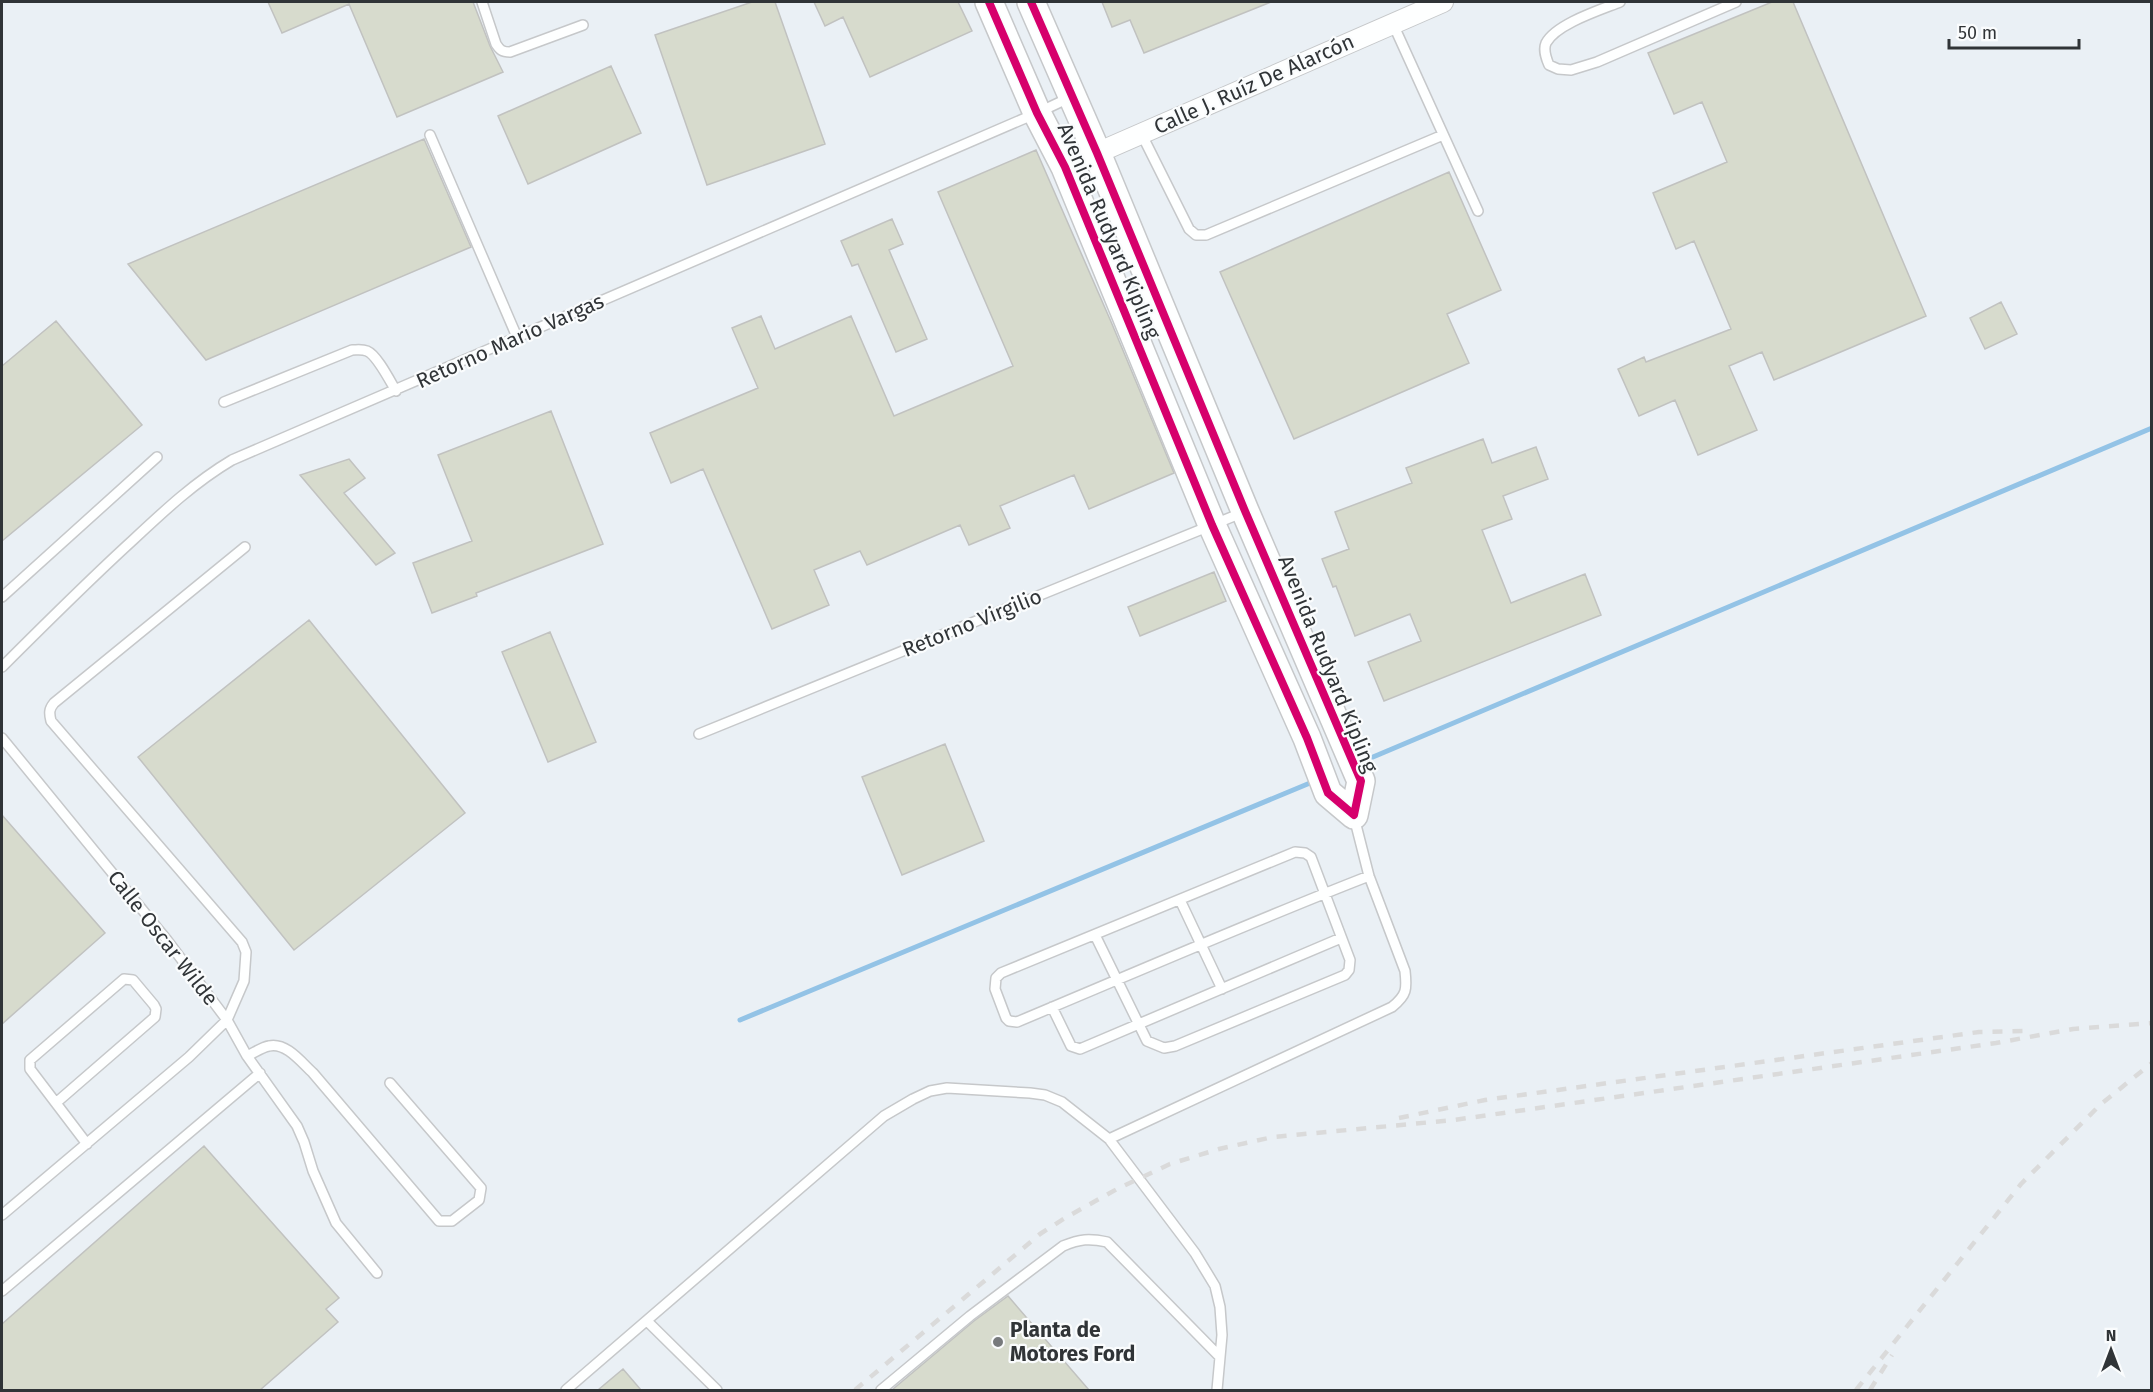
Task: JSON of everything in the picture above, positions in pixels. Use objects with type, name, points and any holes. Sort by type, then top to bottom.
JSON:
[{"type":"street","name":"Avenida Rudyard Kipling","points":[[989,2],[1037,113],[1065,167],[1212,525],[1307,738],[1328,793],[1354,815],[1361,781],[1245,511],[1097,153],[1030,2]]},
{"type":"street","name":"Calle J. Ruíz De Alarcón","points":[[1065,167],[1393,24],[1416,7],[1443,2]]},
{"type":"street","points":[[1307,738],[1338,725]]},
{"type":"lane","points":[[482,2],[496,44],[504,52],[510,52],[583,25]]},
{"type":"lane","points":[[1620,2],[1553,34],[1545,44],[1544,54],[1549,65],[1558,69],[1571,70],[1597,62],[1736,2]]},
{"type":"lane","points":[[1393,24],[1478,211]]},
{"type":"lane","name":"Retorno Mario Vargas","points":[[2,667],[173,503],[207,475],[232,460],[396,391],[1072,96]]},
{"type":"lane","points":[[1141,133],[1189,229],[1196,235],[1206,235],[1443,135]]},
{"type":"lane","points":[[430,135],[517,337]]},
{"type":"lane","points":[[224,402],[352,350],[368,351],[396,391]]},
{"type":"lane","points":[[2,597],[157,457]]},
{"type":"lane","name":"Retorno Virgilio","points":[[699,735],[1245,511]]},
{"type":"lane","points":[[245,547],[54,703],[49,714],[51,722],[242,942],[246,952],[244,981],[227,1020],[248,1056],[297,1126],[313,1171],[336,1223],[377,1273]]},
{"type":"lane","name":"Calle Oscar Wilde","points":[[2,738],[167,940],[227,1020],[189,1058],[2,1215]]},
{"type":"lane","points":[[1109,1139],[1392,1007],[1402,999],[1407,986],[1405,971],[1369,876],[1354,815]]},
{"type":"lane","points":[[1095,935],[1117,980],[1138,1024],[1148,1041],[1164,1048],[1174,1046],[1345,975],[1349,970],[1350,960],[1341,938],[1325,894],[1311,857],[1300,852],[1001,973],[996,978],[995,989],[1009,1021],[1017,1022],[1052,1007],[1117,980],[1202,944],[1325,894],[1369,876]]},
{"type":"lane","points":[[1180,900],[1222,989]]},
{"type":"lane","points":[[1052,1007],[1071,1046],[1076,1049],[1341,938]]},
{"type":"lane","points":[[57,1102],[155,1017],[154,1005],[134,980],[124,980],[30,1060],[30,1069],[87,1144]]},
{"type":"lane","points":[[248,1056],[267,1046],[276,1045],[289,1051],[313,1072],[440,1221],[452,1221],[479,1200],[481,1188],[390,1083]]},
{"type":"lane","points":[[2,1291],[260,1073]]},
{"type":"lane","points":[[566,1390],[884,1116],[900,1105],[930,1091],[947,1088],[1045,1095],[1062,1102],[1109,1139],[1195,1253],[1215,1286],[1220,1307],[1222,1335],[1217,1390]]},
{"type":"lane","points":[[881,1390],[970,1316],[1063,1246],[1079,1239],[1090,1238],[1107,1242],[1220,1357]]},
{"type":"lane","points":[[647,1321],[717,1390]]},
{"type":"shaded area","points":[[2,2],[2151,2],[2151,1390],[2,1390]]},
{"type":"building","points":[[268,2],[473,2],[503,72],[397,117],[349,4],[282,33]]},
{"type":"building","points":[[752,2],[775,2],[825,144],[707,185],[655,35]]},
{"type":"building","points":[[814,2],[958,2],[972,31],[870,77],[843,17],[825,26]]},
{"type":"building","points":[[1102,2],[1271,2],[1144,53],[1130,20],[1112,27]]},
{"type":"building","points":[[1772,2],[1793,2],[1926,316],[1774,380],[1762,352],[1729,366],[1757,430],[1698,455],[1675,400],[1639,416],[1618,369],[1644,357],[1646,362],[1731,329],[1694,241],[1676,249],[1653,193],[1727,162],[1702,102],[1674,114],[1648,53]]},
{"type":"building","points":[[611,66],[641,133],[528,184],[498,116]]},
{"type":"building","points":[[424,139],[471,247],[206,360],[128,264]]},
{"type":"building","points":[[1036,150],[1174,473],[1089,509],[1074,475],[1000,506],[1010,528],[969,545],[960,525],[867,565],[860,551],[814,570],[829,605],[772,629],[703,469],[671,483],[650,433],[758,388],[732,328],[761,316],[775,349],[851,316],[894,416],[1013,366],[938,192]]},
{"type":"building","points":[[1449,172],[1501,290],[1447,314],[1469,363],[1294,439],[1220,272]]},
{"type":"building","points":[[892,219],[903,244],[889,250],[927,339],[896,352],[858,264],[852,266],[841,241]]},
{"type":"building","points":[[2001,302],[2017,334],[1985,349],[1970,318]]},
{"type":"building","points":[[56,321],[142,425],[2,541],[2,366]]},
{"type":"building","points":[[551,411],[603,544],[476,593],[477,596],[432,613],[413,563],[472,541],[438,455]]},
{"type":"building","points":[[1483,439],[1492,463],[1536,447],[1548,479],[1503,496],[1512,519],[1482,530],[1511,603],[1585,574],[1601,615],[1384,701],[1368,662],[1421,641],[1410,614],[1355,636],[1336,586],[1333,587],[1322,559],[1349,549],[1335,512],[1412,483],[1406,468]]},
{"type":"building","points":[[349,459],[365,478],[344,493],[395,553],[376,565],[300,475]]},
{"type":"building","points":[[1214,572],[1226,601],[1140,636],[1128,607]]},
{"type":"building","points":[[309,620],[465,813],[294,950],[138,757]]},
{"type":"building","points":[[550,632],[596,742],[548,762],[502,652]]},
{"type":"building","points":[[945,744],[984,841],[902,875],[862,777]]},
{"type":"building","points":[[2,815],[105,933],[2,1024]]},
{"type":"building","points":[[204,1146],[339,1298],[326,1309],[338,1322],[260,1390],[2,1390],[2,1324]]},
{"type":"building","name":"Planta de Motores Ford","points":[[1008,1296],[1089,1390],[892,1390],[974,1321]]},
{"type":"building","points":[[623,1369],[641,1390],[598,1390]]},
{"type":"waterway","points":[[1373,757],[2152,428]]},
{"type":"waterway","points":[[740,1020],[1310,783]]},
{"type":"railway","points":[[855,1390],[1040,1234],[1117,1189],[1170,1164],[1219,1149],[1273,1137],[1454,1120],[1996,1043],[2073,1029],[2152,1023]]},
{"type":"railway","points":[[1399,1118],[1485,1100],[1979,1032],[2026,1031]]},
{"type":"railway","points":[[1856,1390],[2021,1184],[2101,1104],[2152,1063]]},
{"type":"railway","points":[[1870,1390],[1892,1355]]},
{"type":"cycle path","points":[[989,2],[1037,113],[1065,167],[1212,525],[1307,738],[1328,793],[1354,815],[1361,781],[1245,511],[1097,153],[1031,2]]},
{"type":"place","name":"Planta de Motores Ford","points":[[998,1342]]}]
